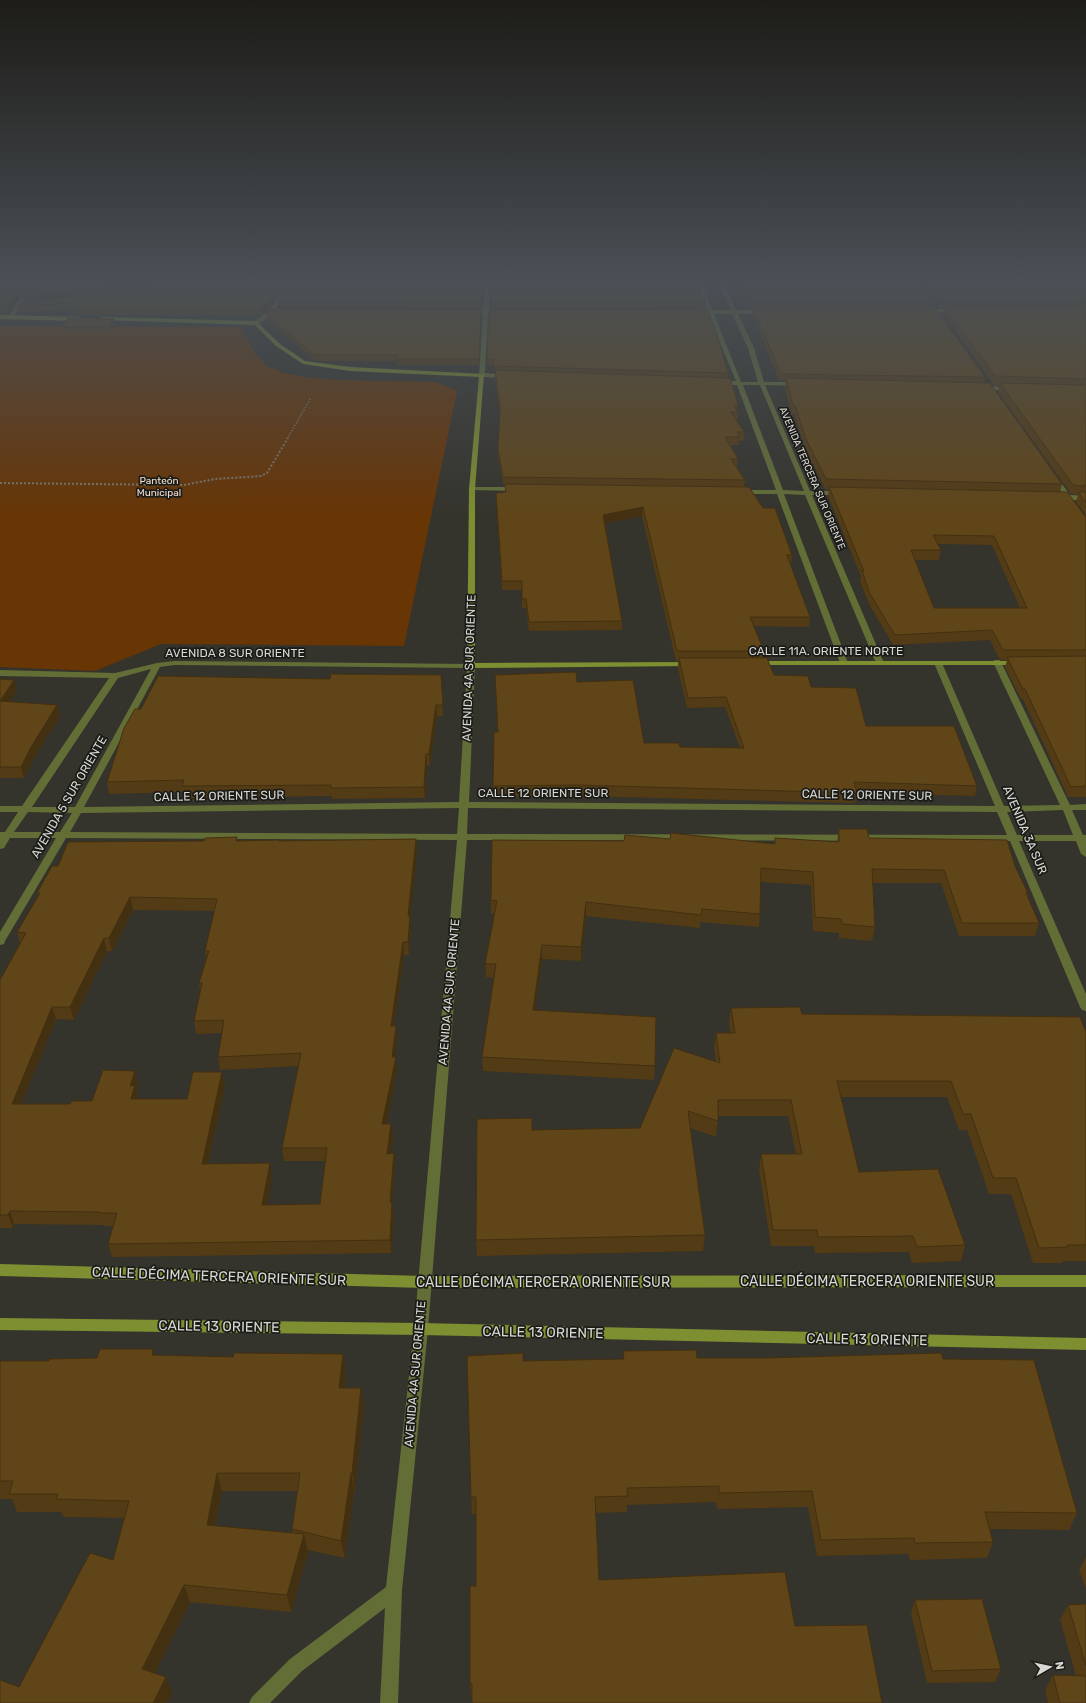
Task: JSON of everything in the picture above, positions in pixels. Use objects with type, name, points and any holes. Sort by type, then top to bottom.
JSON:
[{"type":"street","points":[[298,358],[303,362],[350,369],[513,376]]},
{"type":"street","name":"AVENIDA 4A SUR ORIENTE","points":[[389,1703],[394,1591],[421,1329],[462,837],[470,666],[472,489],[483,358]]},
{"type":"street","points":[[728,358],[844,663]]},
{"type":"street","name":"AVENIDA TERCERA SUR ORIENTE","points":[[754,358],[762,384],[880,663]]},
{"type":"street","points":[[708,382],[802,384]]},
{"type":"street","points":[[987,382],[996,395]]},
{"type":"street","points":[[976,388],[1015,389]]},
{"type":"street","points":[[1050,472],[1086,523]]},
{"type":"street","points":[[472,489],[527,490]]},
{"type":"street","points":[[732,492],[848,493]]},
{"type":"street","points":[[1053,497],[1086,498]]},
{"type":"street","points":[[997,662],[1082,838],[1086,854]]},
{"type":"street","name":"AVENIDA 8 SUR ORIENTE","points":[[0,673],[115,676],[158,665],[183,663],[470,666]]},
{"type":"street","name":"CALLE 11A. ORIENTE NORTE","points":[[748,663],[1026,663]]},
{"type":"street","name":"AVENIDA 3A SUR","points":[[938,663],[1014,837],[1081,984],[1086,1007]]},
{"type":"street","points":[[470,666],[701,664]]},
{"type":"street","name":"AVENIDA 5 SUR ORIENTE","points":[[0,941],[64,835],[158,665]]},
{"type":"street","points":[[0,846],[4,835],[23,810],[115,676]]},
{"type":"street","name":"CALLE 12 ORIENTE SUR","points":[[0,809],[78,810],[463,805],[1002,809],[1086,807]]},
{"type":"street","points":[[4,835],[1082,838]]},
{"type":"street","name":"CALLE DÉCIMA TERCERA ORIENTE SUR","points":[[0,1270],[424,1282],[1086,1281]]},
{"type":"street","name":"CALLE 13 ORIENTE","points":[[0,1324],[421,1329],[1086,1344]]},
{"type":"street","points":[[258,1703],[296,1665],[394,1591]]},
{"type":"path","points":[[0,483],[184,485],[215,479],[265,475],[311,398]]},
{"type":"green space","name":"Panteón Municipal","points":[[0,358],[259,358],[267,366],[284,373],[303,377],[338,380],[436,382],[457,391],[404,646],[161,644],[95,671],[0,667]]},
{"type":"building","points":[[397,358],[479,358],[479,359]]},
{"type":"building","points":[[487,358],[724,358],[728,373],[494,366],[493,359],[487,360]]},
{"type":"building","points":[[774,358],[972,358],[985,377],[784,374],[780,372]]},
{"type":"building","points":[[982,358],[1086,358],[1086,379],[995,376]]},
{"type":"building","points":[[495,370],[730,378],[738,405],[734,405],[738,412],[731,412],[744,432],[737,432],[740,437],[725,437],[738,459],[731,459],[745,480],[503,477],[498,450],[500,409]]},
{"type":"building","points":[[786,378],[990,383],[1062,484],[826,479],[806,439],[795,405],[793,405]]},
{"type":"building","points":[[1000,383],[1086,385],[1086,486],[1073,485]]},
{"type":"building","points":[[505,484],[749,487],[763,508],[775,508],[792,555],[787,555],[810,617],[750,617],[764,651],[677,651],[643,507],[603,515],[622,621],[529,622],[526,599],[522,599],[522,581],[502,581],[496,493],[506,492]]},
{"type":"building","points":[[829,487],[1067,492],[1086,516],[1086,650],[1004,650],[992,630],[895,635],[870,594],[862,571],[864,571]],"holes":[[[933,535],[994,536],[1027,608],[934,608],[911,550],[941,550]]]},
{"type":"building","points":[[1078,492],[1086,492],[1086,503]]},
{"type":"building","points":[[1086,656],[1086,786],[1071,787],[1025,689],[1023,689],[1007,657]]},
{"type":"building","points":[[679,658],[767,658],[774,675],[808,676],[811,687],[856,688],[866,726],[954,726],[977,786],[854,782],[857,793],[578,785],[493,786],[494,732],[498,732],[495,675],[576,672],[577,682],[633,680],[644,743],[679,743],[680,747],[744,748],[726,697],[688,698]]},
{"type":"building","points":[[331,674],[441,675],[443,705],[436,705],[429,754],[426,754],[424,787],[331,788],[331,785],[182,786],[184,780],[107,782],[124,728],[135,709],[141,709],[158,676],[330,679]]},
{"type":"building","points":[[0,679],[14,680],[0,701]]},
{"type":"building","points":[[0,701],[57,705],[31,747],[21,767],[0,767]]},
{"type":"building","points":[[839,829],[867,829],[869,838],[1007,840],[1015,866],[1028,893],[1026,893],[1039,923],[962,923],[944,870],[872,869],[875,927],[842,924],[841,919],[815,917],[813,872],[761,868],[760,914],[702,909],[701,915],[586,902],[581,947],[542,945],[533,1010],[656,1017],[655,1066],[482,1057],[496,964],[485,964],[497,901],[491,900],[492,840],[624,841],[625,835],[670,839],[671,833],[775,844],[775,838],[839,842]]},
{"type":"building","points":[[237,837],[236,841],[416,839],[408,916],[410,916],[408,942],[403,942],[391,1026],[396,1026],[392,1057],[396,1057],[382,1124],[391,1124],[387,1154],[394,1153],[390,1202],[392,1202],[390,1240],[108,1244],[117,1213],[10,1211],[8,1215],[0,1215],[0,980],[26,933],[17,932],[40,893],[37,893],[52,866],[58,866],[68,842],[204,841],[205,838]],"holes":[[[130,897],[217,899],[205,951],[209,951],[199,983],[202,983],[194,1021],[224,1020],[218,1057],[301,1053],[282,1148],[327,1148],[320,1204],[262,1205],[270,1163],[202,1164],[222,1072],[193,1072],[187,1099],[131,1099],[135,1085],[130,1086],[135,1071],[103,1070],[92,1101],[72,1101],[70,1104],[12,1104],[52,1007],[70,1007],[104,938],[109,938]]]},
{"type":"building","points":[[800,1007],[802,1014],[1080,1017],[1086,1032],[1086,1245],[1067,1245],[1068,1247],[1039,1248],[1016,1178],[993,1178],[971,1114],[963,1114],[951,1081],[837,1081],[859,1172],[938,1169],[965,1245],[917,1247],[913,1236],[818,1237],[817,1230],[773,1230],[761,1154],[802,1154],[791,1100],[718,1100],[718,1121],[688,1111],[705,1235],[476,1240],[477,1119],[532,1118],[532,1130],[640,1128],[674,1048],[720,1063],[716,1033],[735,1033],[731,1008]]},
{"type":"building","points":[[100,1349],[153,1349],[152,1355],[233,1357],[234,1353],[343,1354],[339,1388],[361,1388],[352,1473],[341,1541],[292,1529],[300,1473],[217,1473],[207,1525],[304,1534],[287,1595],[184,1585],[142,1669],[166,1677],[153,1703],[0,1703],[0,1680],[19,1687],[90,1553],[113,1560],[129,1501],[56,1499],[58,1494],[9,1494],[13,1481],[0,1481],[0,1361],[49,1361],[49,1359],[97,1358]]},
{"type":"building","points":[[696,1350],[697,1358],[767,1358],[941,1353],[943,1359],[1034,1360],[1077,1513],[985,1512],[993,1542],[915,1543],[914,1538],[821,1540],[812,1491],[719,1493],[719,1486],[627,1488],[628,1496],[595,1497],[599,1580],[785,1572],[795,1626],[867,1625],[882,1703],[472,1703],[472,1683],[470,1683],[470,1586],[476,1586],[476,1497],[471,1497],[467,1356],[523,1353],[523,1361],[624,1359],[623,1351]]},
{"type":"building","points":[[982,1599],[1001,1669],[932,1671],[915,1600]]},
{"type":"building","points":[[1086,1604],[1086,1666],[1068,1605]]},
{"type":"building","points":[[1053,1675],[1086,1676],[1086,1703],[1060,1703]]}]
